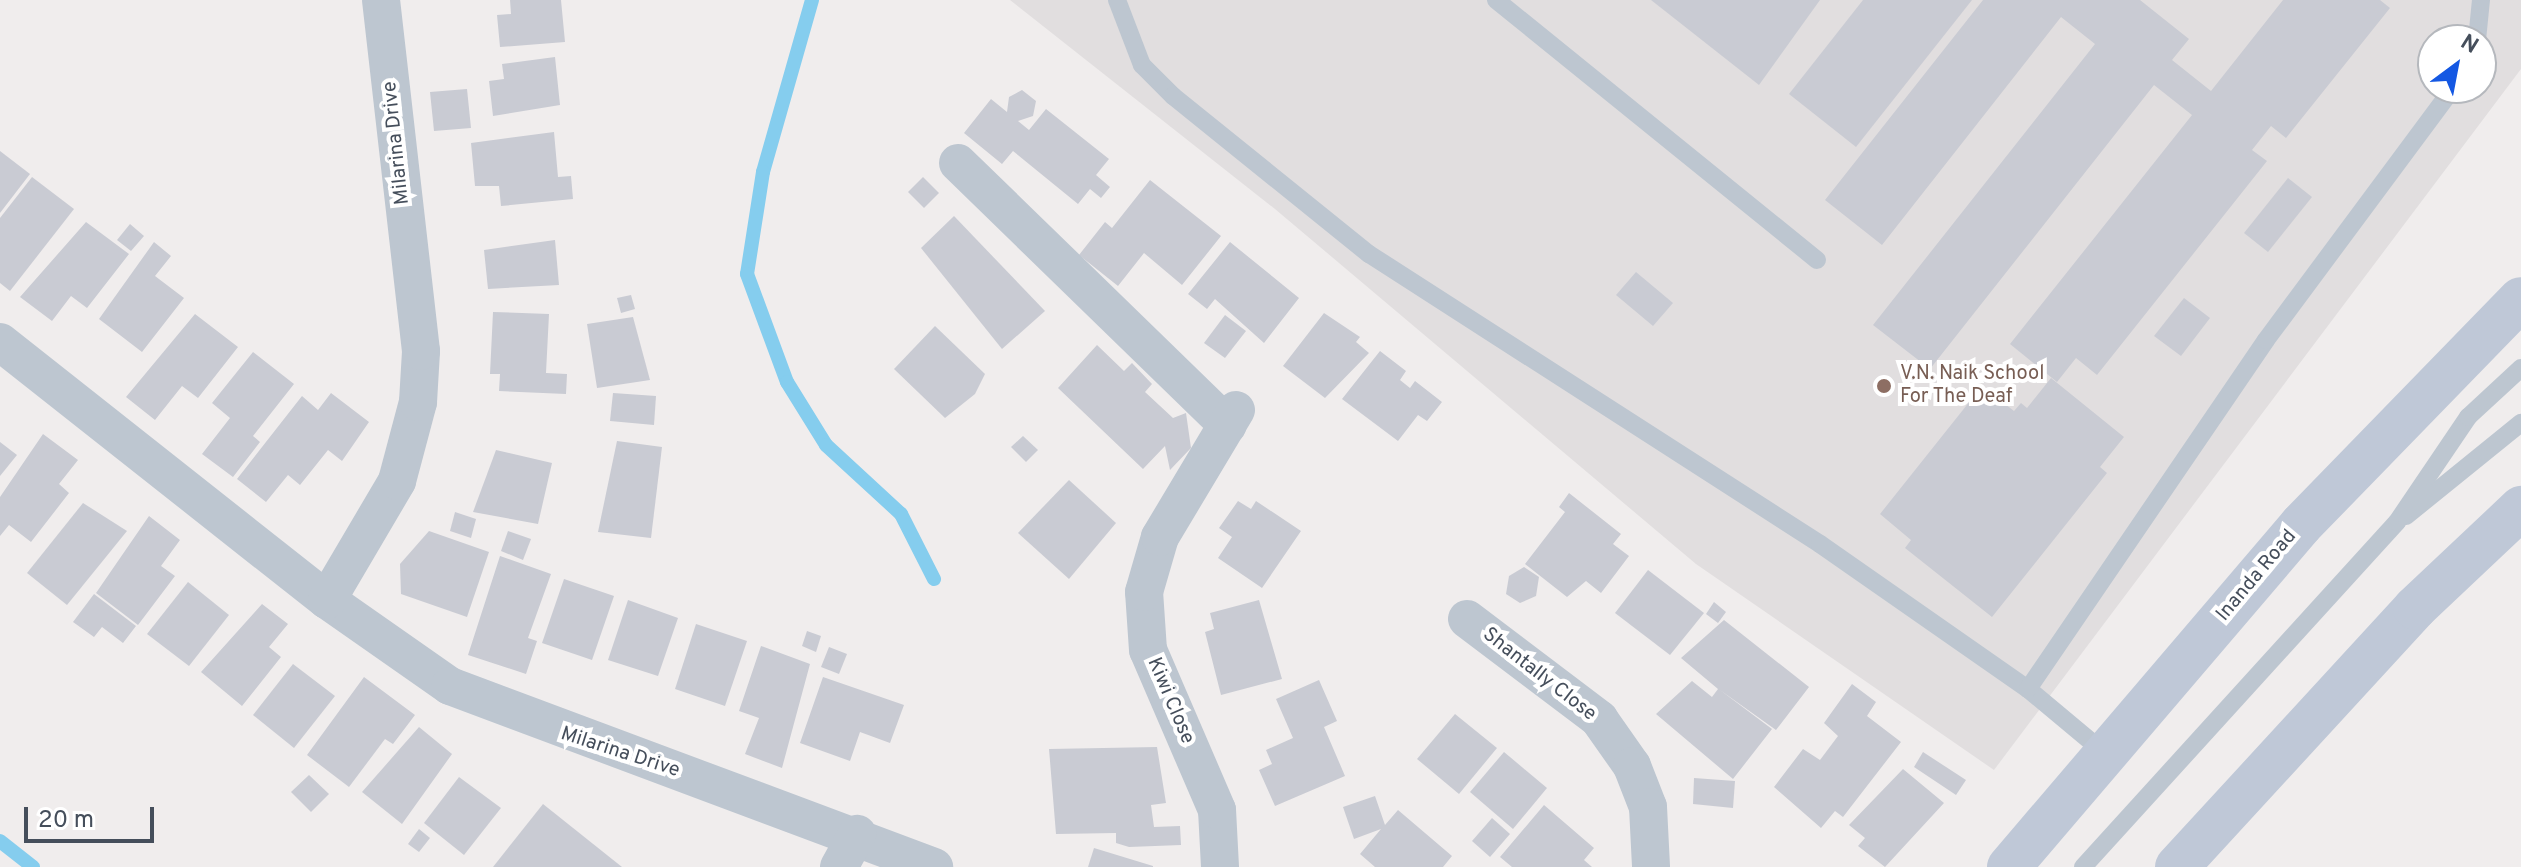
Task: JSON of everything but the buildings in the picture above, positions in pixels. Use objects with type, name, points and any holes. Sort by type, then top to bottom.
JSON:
[{"type":"street","name":"Milarina Drive","points":[[327,600],[397,481],[418,402],[421,351],[381,0]]},
{"type":"street","name":"Kiwi Close","points":[[958,163],[1232,417],[1160,537],[1144,592],[1148,650],[1217,810],[1220,867]]},
{"type":"street","name":"Inanda Road","points":[[2009,867],[2311,514],[2521,299]]},
{"type":"street","name":"Milarina Drive","points":[[0,342],[398,654],[489,706],[857,834],[934,867]]},
{"type":"street","points":[[2177,867],[2415,608],[2521,508]]},
{"type":"street","name":"Shantally Close","points":[[1467,619],[1599,719],[1632,766],[1648,807],[1651,867]]},
{"type":"street","points":[[839,867],[857,834]]},
{"type":"lane","points":[[1117,0],[1142,65],[1173,96],[1369,254],[1664,441],[2028,689],[2106,754]]},
{"type":"lane","points":[[1496,0],[1817,260]]},
{"type":"lane","points":[[2479,24],[2481,0]]},
{"type":"lane","points":[[2028,689],[2266,340],[2441,104]]},
{"type":"lane","points":[[2083,867],[2397,522],[2468,417],[2521,368]]},
{"type":"lane","points":[[2397,522],[2459,480],[2521,423]]},
{"type":"shaded area","name":"V.N. Naik School For The Deaf","points":[[1010,0],[2521,0],[2521,69],[2497,101],[2497,24],[2417,24],[2417,104],[2495,104],[1994,770],[1696,564],[1275,209]]},
{"type":"waterway","points":[[812,0],[763,172],[747,274],[787,382],[826,445],[901,514],[934,579]]},
{"type":"waterway","points":[[0,841],[33,867]]},
{"type":"place","name":"V.N. Naik School For The Deaf","points":[[1884,386]]}]
